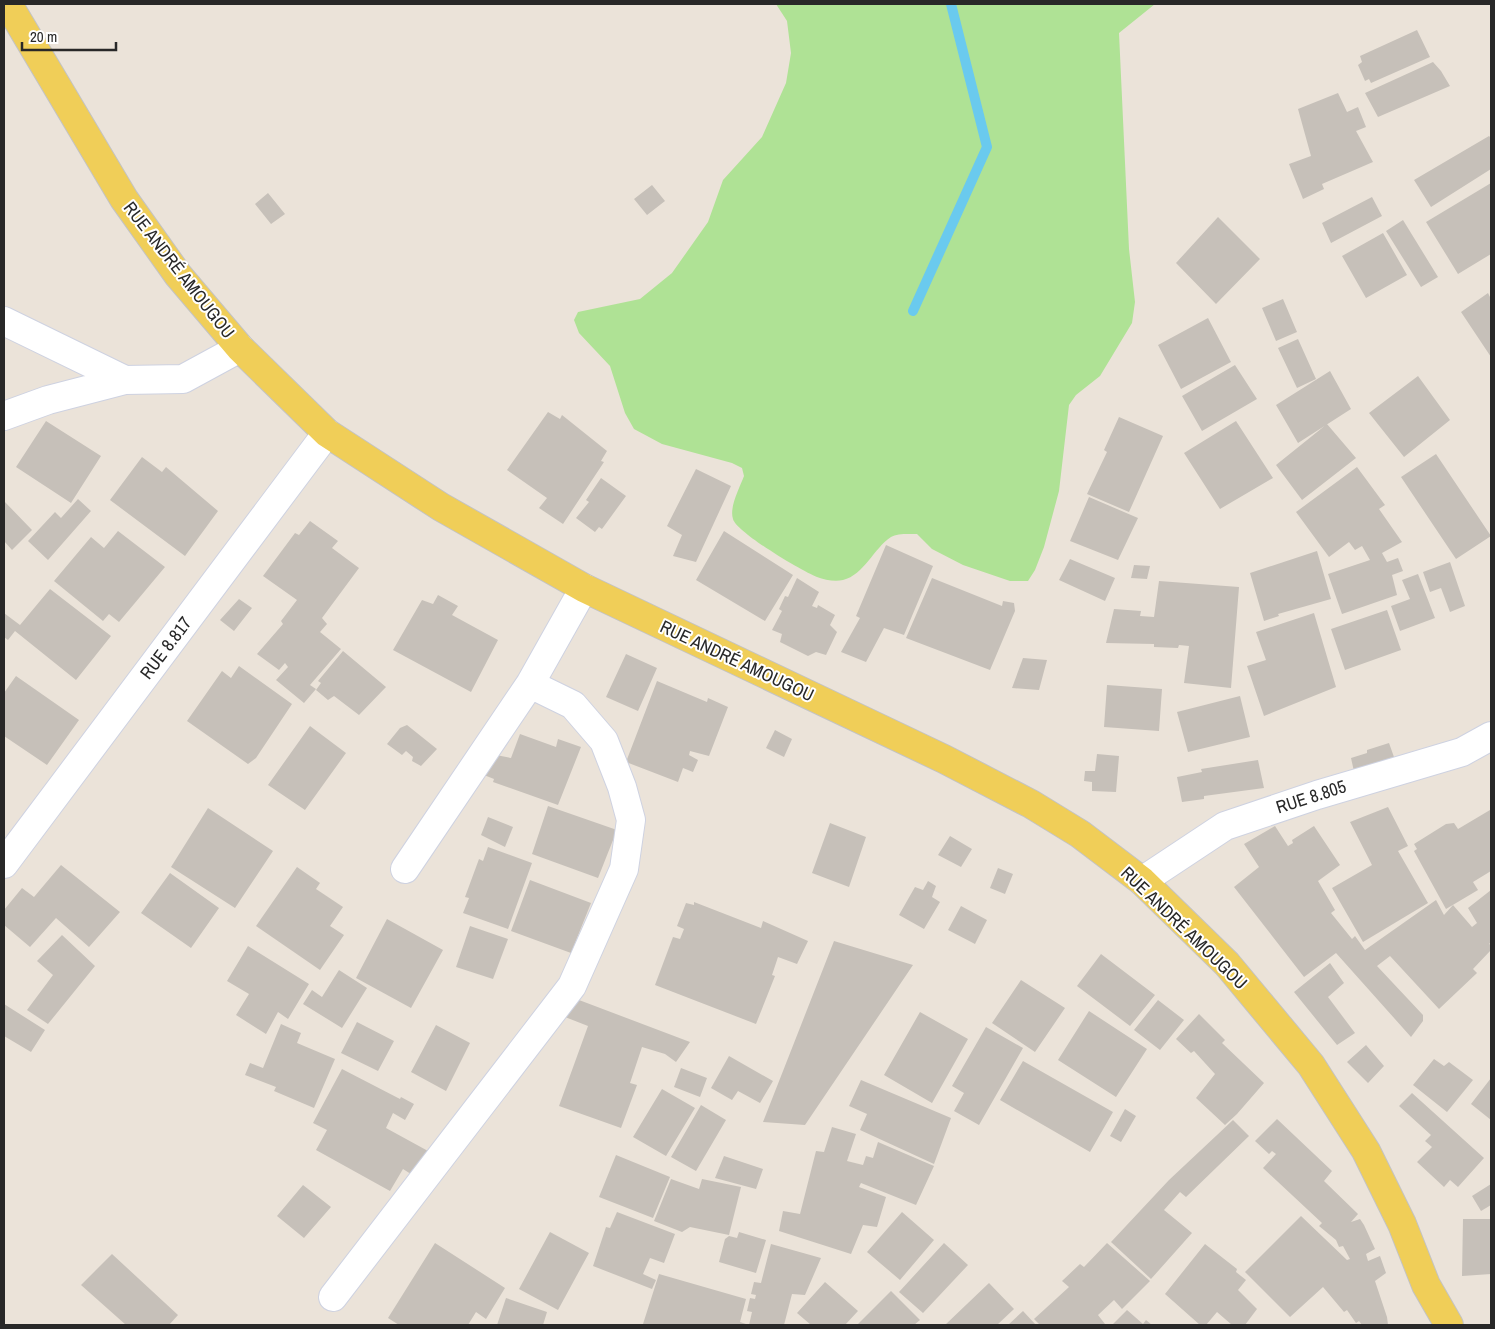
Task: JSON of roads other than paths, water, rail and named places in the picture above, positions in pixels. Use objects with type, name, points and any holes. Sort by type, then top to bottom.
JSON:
[{"type":"main road","name":"RUE ANDRÉ AMOUGOU","points":[[13,5],[124,200],[178,275],[240,348],[327,433],[441,507],[584,588],[944,759],[1031,804],[1080,834],[1142,882],[1227,964],[1311,1065],[1366,1151],[1402,1224],[1426,1285],[1449,1325]]},
{"type":"street","points":[[4,321],[124,380]]},
{"type":"street","points":[[4,416],[48,400],[124,380],[184,379],[240,348]]},
{"type":"street","name":"RUE 8.817","points":[[4,864],[327,433]]},
{"type":"street","points":[[404,869],[530,684],[584,588]]},
{"type":"street","points":[[333,1297],[572,986],[624,869],[631,820],[622,787],[604,741],[573,705],[530,684]]},
{"type":"street","name":"RUE 8.805","points":[[1142,882],[1225,826],[1317,795],[1462,752],[1491,736]]},
{"type":"waterway","points":[[913,311],[987,147],[951,4]]}]
